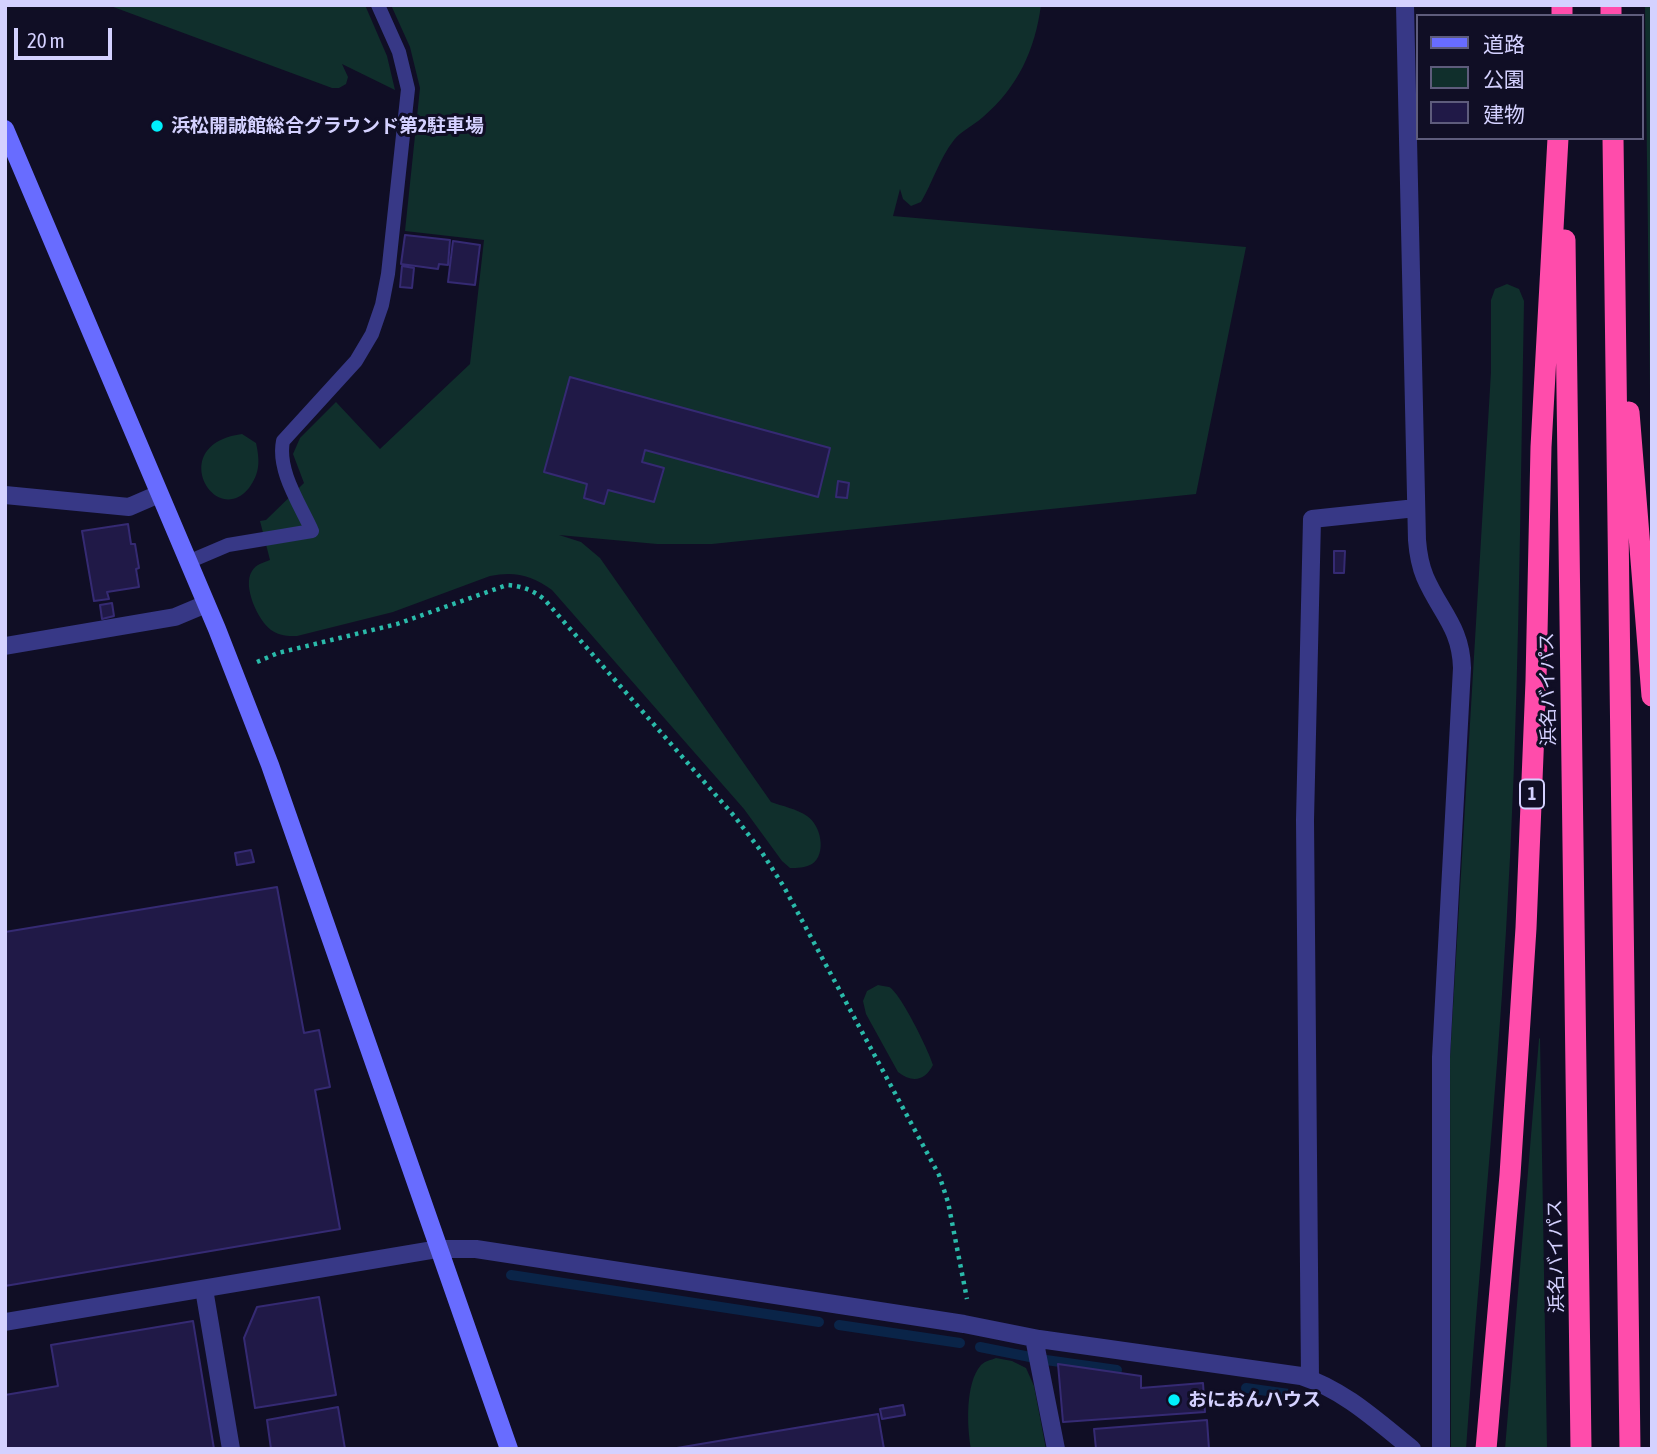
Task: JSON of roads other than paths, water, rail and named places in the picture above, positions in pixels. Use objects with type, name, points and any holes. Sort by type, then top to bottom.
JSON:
[{"type":"highway","name":"1","points":[[1486,1449],[1510,1175],[1526,928],[1536,695],[1541,447],[1558,140]]},
{"type":"highway","name":"浜名バイパス","points":[[1563,140],[1581,1449]]},
{"type":"highway","points":[[1612,140],[1630,1449]]},
{"type":"highway","points":[[1614,222],[1652,696]]},
{"type":"street","points":[[1405,5],[1418,557],[1423,574],[1457,635],[1461,651],[1441,1057],[1441,1449]]},
{"type":"street","points":[[5,129],[206,604],[295,833],[509,1449]]},
{"type":"street","points":[[5,495],[129,507],[159,494]]},
{"type":"street","points":[[1310,1379],[1305,820],[1312,519],[1416,508]]},
{"type":"street","points":[[5,646],[175,617],[206,604]]},
{"type":"street","points":[[5,1322],[438,1249],[476,1249],[964,1324],[1034,1338],[1301,1376],[1339,1392],[1412,1449]]},
{"type":"street","points":[[204,1289],[231,1449]]},
{"type":"street","points":[[1034,1338],[1056,1449]]},
{"type":"lane","points":[[188,562],[228,545],[313,531],[284,467],[281,454],[283,441],[356,361],[372,334],[382,305],[388,274],[408,89],[398,52],[378,5]]},
{"type":"waterway","points":[[511,1275],[819,1322]]},
{"type":"waterway","points":[[839,1325],[960,1343]]},
{"type":"waterway","points":[[980,1347],[1030,1357]]},
{"type":"waterway","points":[[1046,1360],[1117,1370]]},
{"type":"waterway","points":[[1246,1388],[1296,1395]]},
{"type":"place","name":"浜松開誠館総合グラウンド第2駐車場","points":[[157,126]]},
{"type":"place","name":"おにおんハウス","points":[[1174,1400]]}]
